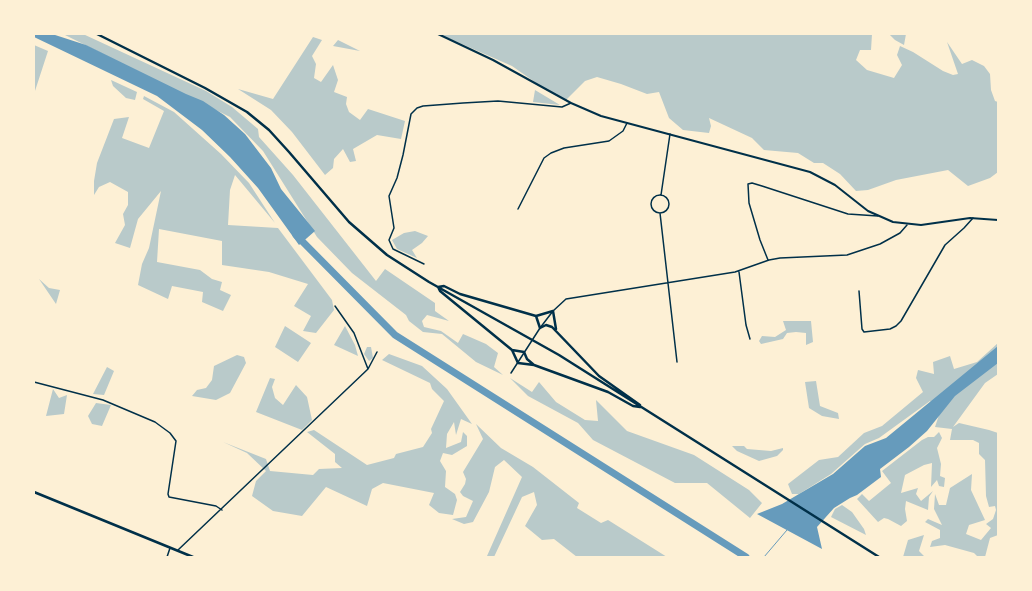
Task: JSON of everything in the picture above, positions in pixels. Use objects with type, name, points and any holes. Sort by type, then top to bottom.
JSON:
[{"type":"main road","points":[[97,34],[212,91],[247,112],[269,130],[349,222],[387,255],[438,287],[538,343],[879,557]]},
{"type":"main road","points":[[438,287],[444,286],[460,294],[536,316],[553,311],[553,322],[556,330]]},
{"type":"main road","points":[[438,287],[440,291],[512,350],[518,363],[534,365],[608,392],[633,406],[640,406]]},
{"type":"main road","points":[[536,316],[540,328],[549,326],[556,330],[599,376],[640,404],[640,406]]},
{"type":"main road","points":[[512,350],[524,352],[527,358],[534,365]]},
{"type":"main road","points":[[34,492],[193,557]]},
{"type":"street","points":[[438,34],[493,60],[571,103],[601,116],[810,172],[835,185],[868,211],[878,216],[907,225],[921,225],[973,218],[998,220]]},
{"type":"street","points":[[424,264],[393,249],[389,240],[394,228],[389,196],[401,162],[411,114],[417,108],[423,106],[463,103],[498,101],[562,107],[571,103]]},
{"type":"street","points":[[518,209],[544,158],[551,153],[564,148],[609,141],[623,131],[627,123]]},
{"type":"street","points":[[661,195],[670,134]]},
{"type":"street","points":[[769,260],[760,240],[749,203],[748,184],[757,184],[848,214],[878,216]]},
{"type":"street","points":[[661,195],[666,197],[669,201],[668,207],[665,211],[660,213],[654,210],[651,204],[654,197],[661,195]]},
{"type":"street","points":[[660,213],[677,362]]},
{"type":"street","points":[[859,291],[862,329],[864,332],[890,329],[901,321],[945,245],[971,222],[973,218]]},
{"type":"street","points":[[511,373],[540,328],[553,311],[566,299],[739,271],[769,260],[847,255],[880,244],[900,233],[907,225]]},
{"type":"street","points":[[739,271],[746,325],[750,339]]},
{"type":"street","points":[[335,306],[354,333],[368,369]]},
{"type":"street","points":[[177,551],[222,510],[368,369],[377,352]]},
{"type":"street","points":[[34,382],[103,400],[154,422],[170,433],[176,441],[168,494],[169,497],[216,506],[222,510]]},
{"type":"street","points":[[167,557],[170,548]]},
{"type":"shaded area","points":[[63,34],[83,34],[206,91],[232,107],[258,129],[259,137],[293,175],[376,281],[385,269],[435,303],[435,311],[449,321],[427,315],[422,321],[424,327],[441,331],[458,343],[463,334],[486,344],[498,353],[494,367],[503,375],[476,362],[442,334],[423,332],[409,321],[406,315],[352,273],[317,237],[263,151],[230,117]]},
{"type":"shaded area","points":[[439,34],[872,34],[871,50],[860,50],[856,60],[867,70],[894,78],[902,65],[897,55],[900,46],[913,52],[943,71],[953,75],[958,74],[947,42],[962,64],[972,60],[984,66],[990,74],[991,90],[995,101],[998,102],[998,172],[990,178],[968,186],[948,170],[896,180],[868,190],[856,191],[840,174],[823,163],[814,163],[798,153],[764,150],[752,138],[709,118],[711,126],[709,133],[683,130],[669,118],[659,92],[647,94],[597,77],[585,81],[566,100],[542,87],[512,66]]},
{"type":"shaded area","points":[[889,34],[906,34],[904,45],[895,40]]},
{"type":"shaded area","points":[[313,37],[322,40],[312,56],[316,64],[314,78],[321,82],[333,65],[338,80],[334,92],[347,97],[346,104],[349,112],[360,120],[368,109],[405,121],[401,139],[377,135],[353,149],[356,161],[350,162],[343,149],[334,159],[333,168],[325,175],[292,132],[271,110],[238,89],[273,99]]},
{"type":"shaded area","points":[[338,40],[360,51],[333,46]]},
{"type":"shaded area","points":[[34,45],[48,51],[34,94]]},
{"type":"shaded area","points":[[111,80],[137,92],[135,100],[126,98],[113,86]]},
{"type":"shaded area","points":[[535,90],[560,105],[533,102]]},
{"type":"shaded area","points":[[144,96],[174,112],[221,154],[249,183],[275,223],[235,175],[230,190],[228,225],[278,228],[332,300],[334,310],[316,333],[303,331],[311,316],[294,306],[308,284],[269,272],[222,265],[222,241],[159,229],[157,262],[200,270],[212,279],[222,282],[220,290],[231,295],[223,311],[202,302],[203,292],[172,286],[168,299],[138,285],[142,264],[149,248],[161,191],[138,219],[130,248],[115,243],[125,225],[123,214],[128,205],[128,192],[110,182],[99,187],[94,195],[94,181],[97,163],[114,119],[129,117],[122,138],[149,148],[164,111],[143,99]]},
{"type":"shaded area","points":[[415,231],[428,236],[422,243],[412,250],[417,258],[397,249],[392,240],[404,233]]},
{"type":"shaded area","points":[[39,279],[49,288],[60,290],[56,304]]},
{"type":"shaded area","points":[[783,321],[811,321],[813,342],[806,345],[806,333],[796,332],[787,333],[783,339],[761,344],[759,341],[762,336],[775,337],[786,330]]},
{"type":"shaded area","points":[[285,326],[311,343],[298,362],[275,347]]},
{"type":"shaded area","points":[[345,326],[355,345],[358,356],[334,345]]},
{"type":"shaded area","points":[[998,343],[998,374],[985,383],[953,427],[959,423],[998,433],[998,535],[990,538],[985,557],[978,557],[974,553],[945,545],[930,547],[932,541],[940,538],[940,530],[925,522],[928,519],[942,525],[934,509],[935,494],[939,505],[946,505],[950,488],[972,474],[971,490],[985,520],[969,525],[966,534],[981,540],[991,528],[986,524],[993,519],[996,510],[995,506],[989,507],[986,496],[985,460],[979,454],[979,443],[973,440],[950,440],[952,429],[935,427],[940,412],[930,401],[879,438],[865,444],[831,474],[799,494],[792,494],[788,484],[819,460],[838,457],[864,433],[882,426],[923,392],[916,378],[918,370],[934,374],[933,362],[950,356],[954,369],[977,362]]},
{"type":"shaded area","points":[[367,347],[371,347],[373,358],[369,361],[364,354]]},
{"type":"shaded area","points":[[389,354],[422,366],[447,389],[472,424],[461,419],[456,435],[454,422],[447,434],[446,448],[461,442],[463,432],[467,436],[467,446],[452,455],[443,453],[440,461],[446,471],[445,487],[455,494],[457,500],[453,515],[439,513],[429,505],[434,493],[383,483],[372,489],[367,506],[326,487],[302,516],[273,511],[252,496],[256,481],[266,471],[247,453],[223,442],[266,459],[270,471],[313,475],[319,469],[342,468],[335,462],[335,454],[307,432],[314,430],[367,465],[394,458],[396,454],[423,447],[432,433],[431,429],[444,401],[432,389],[430,383],[382,360]]},
{"type":"shaded area","points":[[237,355],[244,357],[246,363],[230,393],[216,400],[192,396],[197,390],[206,388],[212,380],[214,366]]},
{"type":"shaded area","points":[[107,367],[114,371],[104,395],[93,394]]},
{"type":"shaded area","points":[[270,378],[275,379],[272,387],[275,398],[283,405],[296,385],[307,397],[312,420],[302,430],[256,412]]},
{"type":"shaded area","points":[[510,378],[532,392],[539,382],[556,402],[585,420],[598,421],[596,400],[627,431],[694,455],[749,490],[762,503],[750,518],[707,483],[675,483],[593,440],[578,423],[528,396]]},
{"type":"shaded area","points":[[816,381],[820,406],[838,413],[839,419],[822,416],[809,408],[805,382]]},
{"type":"shaded area","points":[[53,389],[59,398],[67,395],[64,414],[46,416]]},
{"type":"shaded area","points":[[96,403],[111,405],[102,426],[92,424],[88,416]]},
{"type":"shaded area","points":[[476,424],[501,448],[533,467],[579,503],[577,508],[601,523],[608,520],[667,557],[577,557],[554,539],[542,540],[525,526],[537,505],[534,492],[522,497],[494,557],[487,556],[522,477],[504,460],[495,467],[489,492],[473,522],[464,524],[452,519],[466,517],[473,501],[463,496],[460,492],[466,479],[463,472],[483,439]]},
{"type":"shaded area","points":[[939,432],[942,438],[937,448],[941,464],[940,476],[945,478],[944,487],[939,486],[937,480],[931,487],[932,463],[924,465],[905,475],[901,493],[918,488],[916,494],[921,501],[933,491],[929,497],[928,510],[906,501],[905,509],[907,521],[901,526],[884,518],[878,522],[857,499],[862,494],[869,501],[891,483],[882,471],[922,440],[928,437],[934,437]]},
{"type":"shaded area","points":[[732,446],[744,446],[747,449],[771,451],[783,448],[783,450],[777,456],[759,461],[737,451]]},
{"type":"shaded area","points":[[842,505],[852,512],[864,529],[866,535],[831,517],[835,509]]},
{"type":"shaded area","points":[[924,535],[919,551],[925,557],[903,557],[908,540]]},
{"type":"water","points":[[34,34],[52,34],[86,45],[203,101],[224,115],[245,134],[271,168],[281,189],[315,231],[299,245],[258,188],[230,157],[202,130],[157,96],[34,37]]},
{"type":"water","points":[[998,346],[998,363],[955,396],[927,431],[880,469],[881,477],[857,495],[834,508],[817,527],[822,549],[757,514],[782,504],[833,474],[865,446],[886,438]]},
{"type":"waterway","points":[[296,235],[395,335],[746,557]]},
{"type":"waterway","points":[[764,557],[787,530]]}]
